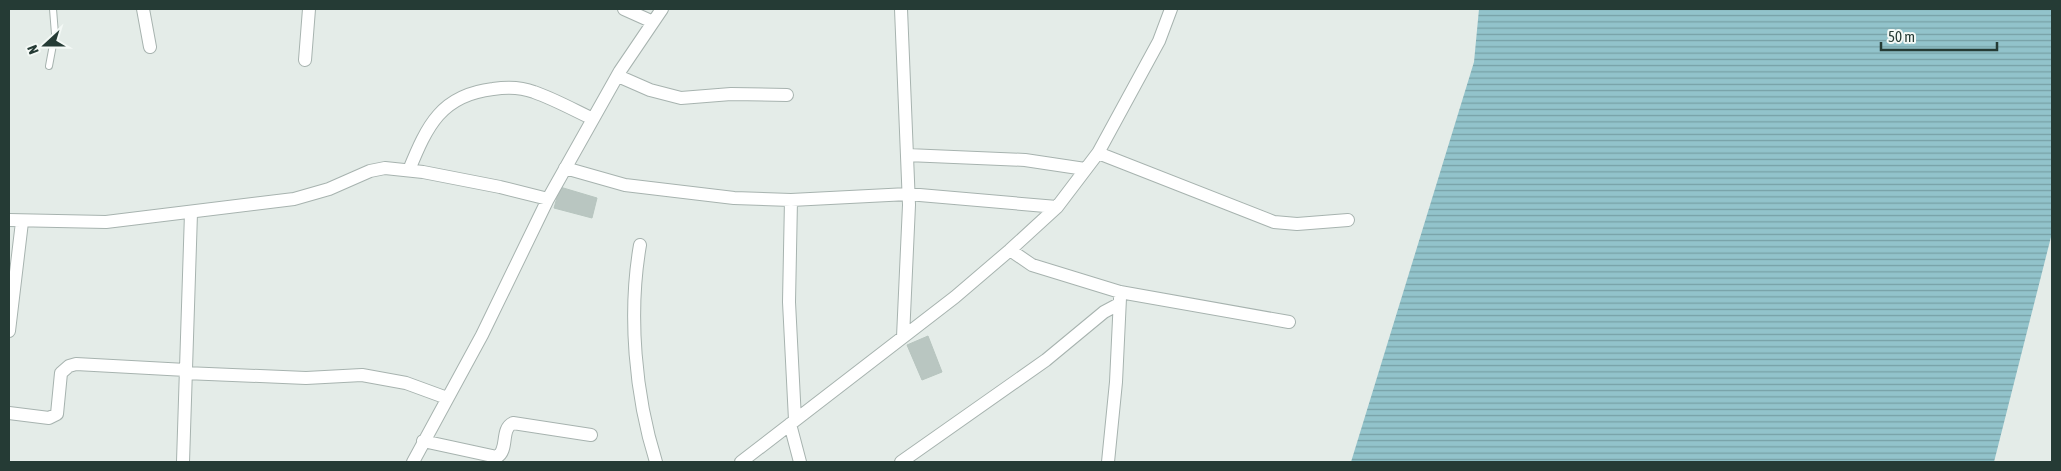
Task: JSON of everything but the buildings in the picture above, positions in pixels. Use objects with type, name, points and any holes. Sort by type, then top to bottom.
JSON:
[{"type":"street","points":[[143,9],[150,48]]},
{"type":"street","points":[[305,60],[309,9]]},
{"type":"street","points":[[624,9],[653,22]]},
{"type":"street","points":[[413,462],[482,335],[565,168],[618,76],[662,9]]},
{"type":"street","points":[[902,9],[908,194],[904,336]]},
{"type":"street","points":[[741,462],[904,336],[1010,250],[1057,206],[1098,153],[1159,41],[1171,9]]},
{"type":"street","points":[[618,76],[650,90],[680,98],[731,94],[787,95]]},
{"type":"street","points":[[409,170],[425,134],[435,118],[447,104],[465,94],[503,87],[526,90],[593,119]]},
{"type":"street","points":[[1098,153],[1274,222],[1297,224],[1348,220]]},
{"type":"street","points":[[907,155],[1032,161],[1085,170]]},
{"type":"street","points":[[9,331],[15,221],[106,222],[294,199],[329,189],[370,171],[386,168],[409,170],[500,187],[548,199]]},
{"type":"street","points":[[565,168],[625,185],[734,198],[791,200],[908,194],[1057,206]]},
{"type":"street","points":[[791,200],[789,302],[793,422],[800,462]]},
{"type":"street","points":[[183,462],[191,213]]},
{"type":"street","points":[[640,245],[634,280],[634,314],[641,398],[656,462]]},
{"type":"street","points":[[1010,250],[1032,265],[1120,298],[1289,322]]},
{"type":"street","points":[[901,462],[1046,360],[1120,298]]},
{"type":"street","points":[[1108,462],[1116,382],[1120,298]]},
{"type":"street","points":[[9,414],[50,418],[57,414],[61,373],[68,366],[76,364],[297,378],[362,374],[406,383],[447,398]]},
{"type":"street","points":[[423,442],[496,457],[502,453],[507,428],[513,423],[591,435]]},
{"type":"lane","points":[[49,66],[55,34],[53,9]]},
{"type":"water","points":[[1479,9],[2052,9],[2052,233],[1994,462],[1351,462],[1474,62]]}]
